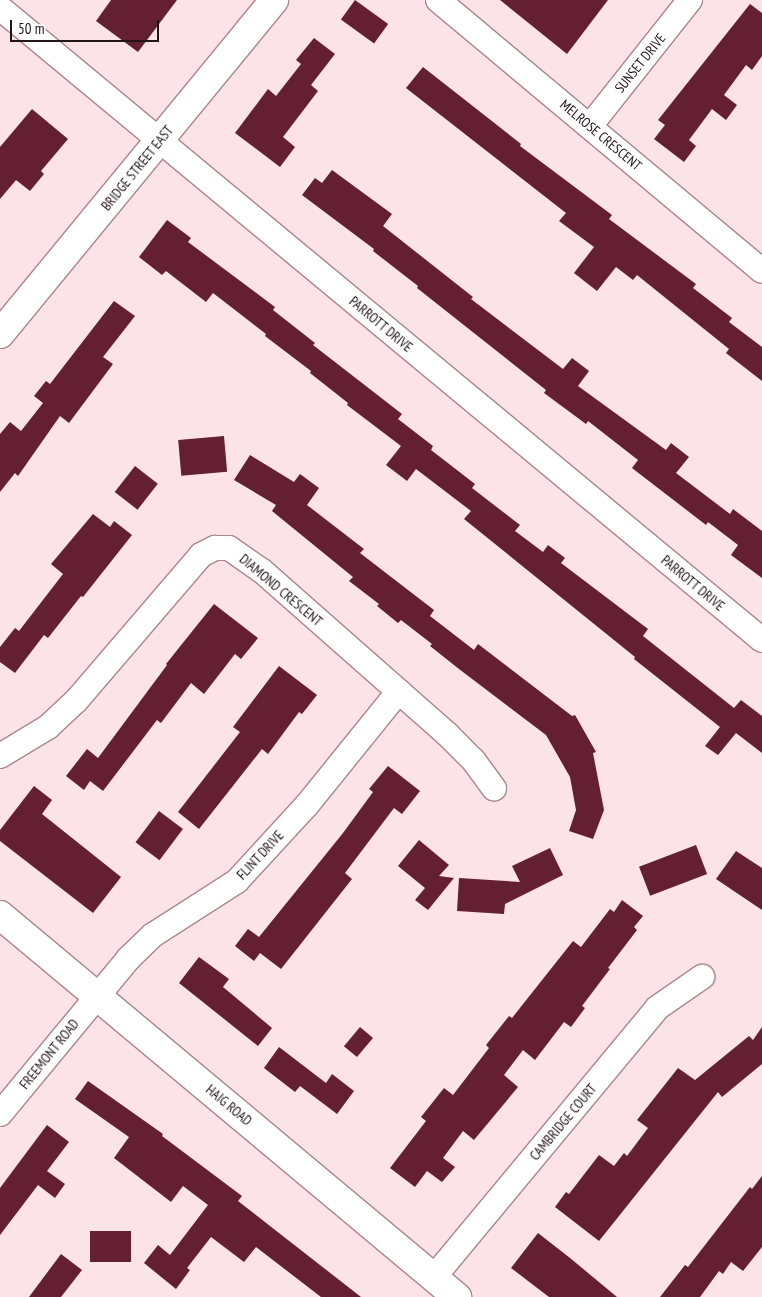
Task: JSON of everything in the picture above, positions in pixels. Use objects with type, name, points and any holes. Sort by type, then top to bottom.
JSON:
[{"type":"street","name":"BRIDGE STREET EAST","points":[[0,334],[274,0]]},
{"type":"street","name":"MELROSE CRESCENT","points":[[438,0],[762,272]]},
{"type":"street","name":"SUNSET DRIVE","points":[[590,126],[690,0]]},
{"type":"street","name":"PARROTT DRIVE","points":[[0,8],[762,640]]},
{"type":"street","name":"DIAMOND CRESCENT","points":[[0,756],[48,727],[76,701],[201,555],[215,548],[229,548],[261,570],[399,691],[461,748],[494,789]]},
{"type":"street","name":"FLINT DRIVE","points":[[98,994],[128,958],[153,935],[237,881],[307,805],[399,691]]},
{"type":"street","name":"HAIG ROAD","points":[[0,915],[98,994],[457,1297]]},
{"type":"street","name":"CAMBRIDGE COURT","points":[[434,1277],[657,1008],[702,977]]},
{"type":"street","name":"FREEMONT ROAD","points":[[0,1114],[98,994]]},
{"type":"building","points":[[111,0],[177,0],[138,52],[96,21]]},
{"type":"building","points":[[355,0],[388,24],[374,44],[341,19]]},
{"type":"building","points":[[500,0],[608,0],[567,54]]},
{"type":"building","points":[[750,4],[762,13],[762,56],[752,70],[746,65],[724,95],[737,105],[726,120],[712,109],[689,140],[696,146],[684,162],[654,139],[665,125],[658,120]]},
{"type":"building","points":[[314,38],[335,54],[311,85],[318,91],[283,137],[295,147],[280,167],[235,133],[268,89],[276,96],[301,64],[296,60]]},
{"type":"building","points":[[423,67],[521,144],[520,146],[612,215],[609,219],[696,284],[693,288],[732,318],[729,322],[762,347],[762,381],[726,353],[729,349],[637,275],[633,280],[616,267],[597,291],[574,273],[594,247],[559,221],[566,213],[406,88]]},
{"type":"building","points":[[32,109],[68,139],[41,171],[44,174],[30,191],[16,180],[0,199],[0,147]]},
{"type":"building","points":[[332,170],[392,214],[383,226],[473,297],[471,299],[563,369],[572,358],[589,371],[578,386],[666,450],[671,443],[689,457],[676,473],[730,514],[733,509],[762,531],[762,578],[731,555],[738,545],[708,522],[706,525],[632,468],[638,460],[588,421],[586,424],[544,393],[546,390],[417,288],[418,286],[373,251],[374,249],[302,195],[315,178],[322,183]]},
{"type":"building","points":[[167,220],[191,238],[188,242],[275,307],[273,310],[315,343],[313,345],[402,414],[398,419],[433,446],[431,450],[475,484],[472,488],[520,525],[515,531],[543,552],[548,545],[565,558],[561,563],[648,629],[643,636],[734,708],[741,700],[762,716],[762,753],[736,733],[718,755],[705,746],[720,727],[464,519],[471,511],[416,469],[407,481],[386,465],[401,446],[347,405],[348,403],[310,373],[311,371],[213,293],[206,302],[166,271],[162,275],[139,257]]},
{"type":"building","points":[[114,301],[135,316],[103,357],[113,364],[69,423],[60,416],[18,476],[15,473],[0,492],[0,434],[10,422],[21,431],[43,403],[34,396],[46,381],[50,384]]},
{"type":"building","points":[[224,436],[227,472],[181,476],[178,440]]},
{"type":"building","points":[[250,455],[294,482],[300,474],[319,488],[307,505],[364,549],[360,553],[434,610],[430,616],[474,650],[478,644],[572,716],[575,715],[596,752],[593,753],[604,810],[593,839],[569,831],[576,810],[570,777],[546,735],[430,646],[432,644],[401,620],[398,623],[377,606],[379,604],[349,581],[353,577],[272,511],[276,505],[234,480]]},
{"type":"building","points":[[135,466],[158,484],[138,510],[115,492]]},
{"type":"building","points":[[93,514],[110,527],[114,521],[132,535],[83,597],[81,596],[48,638],[44,635],[15,673],[0,662],[0,647],[15,628],[19,631],[63,574],[51,564]]},
{"type":"building","points":[[214,604],[258,638],[241,659],[235,654],[204,694],[191,683],[161,723],[157,720],[103,791],[90,781],[84,790],[66,776],[87,749],[98,758],[166,664]]},
{"type":"building","points":[[279,666],[317,695],[302,714],[299,712],[268,754],[262,749],[199,829],[178,812],[240,732],[233,727]]},
{"type":"building","points":[[388,766],[420,791],[402,814],[394,808],[345,873],[352,879],[281,969],[260,953],[254,961],[235,946],[248,929],[259,937],[343,833],[373,792],[369,789]]},
{"type":"building","points":[[34,786],[52,800],[42,814],[121,877],[93,913],[0,841],[0,830]]},
{"type":"building","points":[[159,811],[183,829],[159,860],[136,842]]},
{"type":"building","points":[[419,840],[449,865],[439,876],[454,878],[428,910],[415,900],[425,888],[398,866]]},
{"type":"building","points":[[696,845],[707,874],[650,896],[639,867]]},
{"type":"building","points":[[550,848],[563,875],[505,904],[504,914],[457,911],[459,878],[520,882],[512,866]]},
{"type":"building","points":[[736,851],[762,868],[762,910],[716,879]]},
{"type":"building","points":[[622,900],[643,916],[634,927],[637,930],[582,1006],[585,1008],[571,1027],[564,1022],[535,1060],[523,1050],[504,1075],[518,1087],[474,1140],[463,1131],[443,1158],[455,1167],[442,1182],[427,1171],[415,1187],[390,1168],[426,1121],[421,1117],[444,1088],[453,1095],[489,1048],[486,1045],[509,1016],[512,1018],[573,941],[581,947],[610,909],[614,912]]},
{"type":"building","points":[[199,957],[229,979],[223,987],[272,1028],[258,1046],[179,983]]},
{"type":"building","points":[[360,1027],[373,1038],[357,1057],[344,1046]]},
{"type":"building","points":[[762,1027],[762,1064],[722,1097],[718,1092],[599,1241],[555,1207],[566,1192],[569,1194],[599,1155],[614,1166],[624,1153],[627,1156],[648,1128],[637,1120],[678,1068],[695,1080],[749,1036],[753,1040]]},
{"type":"building","points":[[279,1047],[326,1083],[332,1074],[354,1091],[337,1114],[300,1086],[295,1092],[264,1068]]},
{"type":"building","points":[[88,1081],[163,1134],[162,1136],[242,1196],[238,1201],[361,1297],[321,1297],[256,1247],[244,1262],[211,1237],[187,1268],[190,1270],[176,1289],[144,1263],[158,1245],[170,1255],[208,1205],[183,1186],[171,1202],[114,1158],[129,1137],[75,1099]]},
{"type":"building","points":[[47,1125],[69,1142],[47,1171],[65,1184],[55,1198],[38,1185],[0,1235],[0,1188]]},
{"type":"building","points":[[762,1176],[762,1247],[743,1271],[731,1262],[723,1274],[719,1271],[700,1297],[660,1297],[685,1265],[688,1267],[750,1187],[752,1189]]},
{"type":"building","points":[[90,1231],[131,1231],[131,1262],[90,1262]]},
{"type":"building","points":[[538,1233],[617,1297],[549,1297],[511,1268]]},
{"type":"building","points":[[61,1254],[82,1270],[61,1297],[29,1297]]}]
